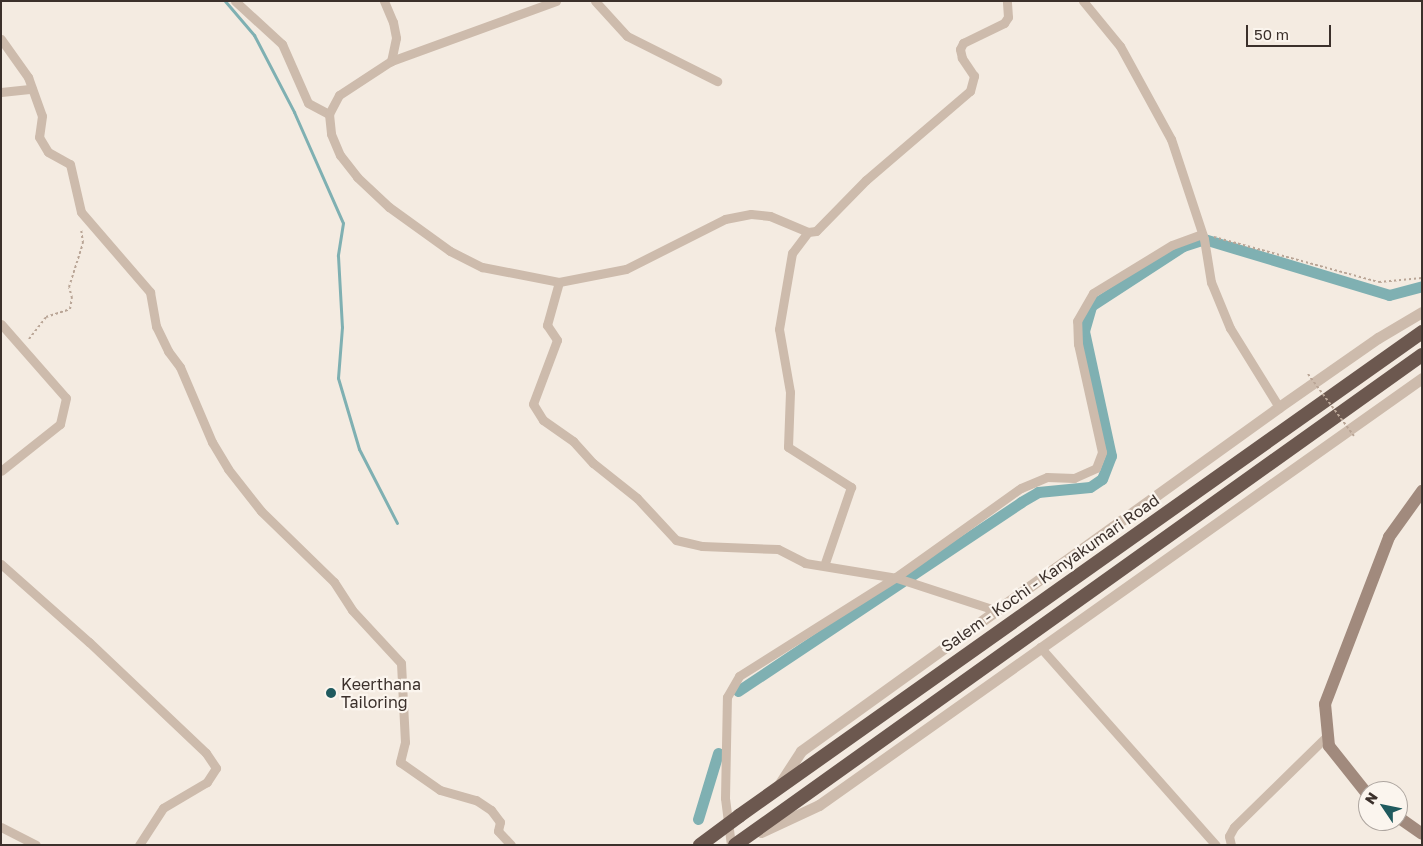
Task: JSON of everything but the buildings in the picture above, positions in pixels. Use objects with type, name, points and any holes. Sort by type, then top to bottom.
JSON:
[{"type":"highway","name":"Salem - Kochi - Kanyakumari Road","points":[[700,845],[1422,332]]},
{"type":"highway","points":[[736,843],[1422,355]]},
{"type":"main road","points":[[1358,782],[1329,746],[1325,704],[1389,537],[1422,491]]},
{"type":"main road","points":[[1408,824],[1422,834]]},
{"type":"street","points":[[235,1],[282,44],[308,103],[329,114]]},
{"type":"street","points":[[384,1],[394,22],[396,38],[391,61]]},
{"type":"street","points":[[556,1],[391,61],[339,95],[329,114],[331,134],[340,155],[357,177],[389,207],[450,251],[482,267],[559,282],[626,269],[725,219],[751,214],[770,216],[808,232]]},
{"type":"street","points":[[595,1],[627,36],[718,81]]},
{"type":"street","points":[[824,566],[851,487],[788,447],[790,392],[779,329],[792,253],[808,232],[823,225],[866,180],[970,91],[974,76],[962,58],[960,49],[970,39],[1004,23],[1008,16],[1007,1]]},
{"type":"street","points":[[1083,1],[1120,46],[1148,92],[1171,139],[1202,234],[1211,282],[1230,328],[1279,407]]},
{"type":"street","points":[[1,39],[28,77],[42,116],[39,137],[48,152],[70,164],[81,212],[150,292],[156,326],[183,374],[208,433],[228,469],[261,511],[334,582],[352,610],[401,663],[405,742],[400,762],[440,790],[476,800],[491,810],[500,822],[498,831],[511,845]]},
{"type":"street","points":[[1,92],[32,89]]},
{"type":"street","points":[[1202,234],[1172,245],[1093,294],[1077,321],[1078,344],[1102,452],[1096,468],[1074,478],[1047,477],[1020,488],[896,578],[739,676],[727,697],[725,798],[736,843],[819,805],[1422,378]]},
{"type":"street","points":[[559,282],[548,325],[557,340],[533,404],[543,420],[573,441],[593,463],[637,498],[676,540],[702,546],[778,549],[805,563],[896,578],[995,610]]},
{"type":"street","points":[[778,788],[801,751],[1279,407],[1378,338],[1422,312]]},
{"type":"street","points":[[1,324],[66,398],[65,410],[60,424],[50,435],[1,471]]},
{"type":"street","points":[[1,564],[103,655],[206,753],[216,768],[207,782],[164,808],[139,845]]},
{"type":"street","points":[[1040,647],[1216,845]]},
{"type":"street","points":[[1231,845],[1230,836],[1234,827],[1328,735]]},
{"type":"street","points":[[1,827],[36,845]]},
{"type":"path","points":[[23,347],[46,317],[70,309],[72,298],[70,287],[83,243],[81,212]]},
{"type":"path","points":[[1202,234],[1379,282],[1422,278]]},
{"type":"path","points":[[1308,374],[1354,436]]},
{"type":"waterway","points":[[225,1],[254,35],[294,112],[343,223],[338,256],[342,327],[338,378],[359,449],[397,523]]},
{"type":"waterway","points":[[738,691],[1038,492],[1090,487],[1102,479],[1111,456],[1084,331],[1091,306],[1183,246],[1204,239],[1389,295],[1422,286]]},
{"type":"waterway","points":[[698,819],[718,753]]},
{"type":"place","name":"Keerthana Tailoring","points":[[331,693]]}]
